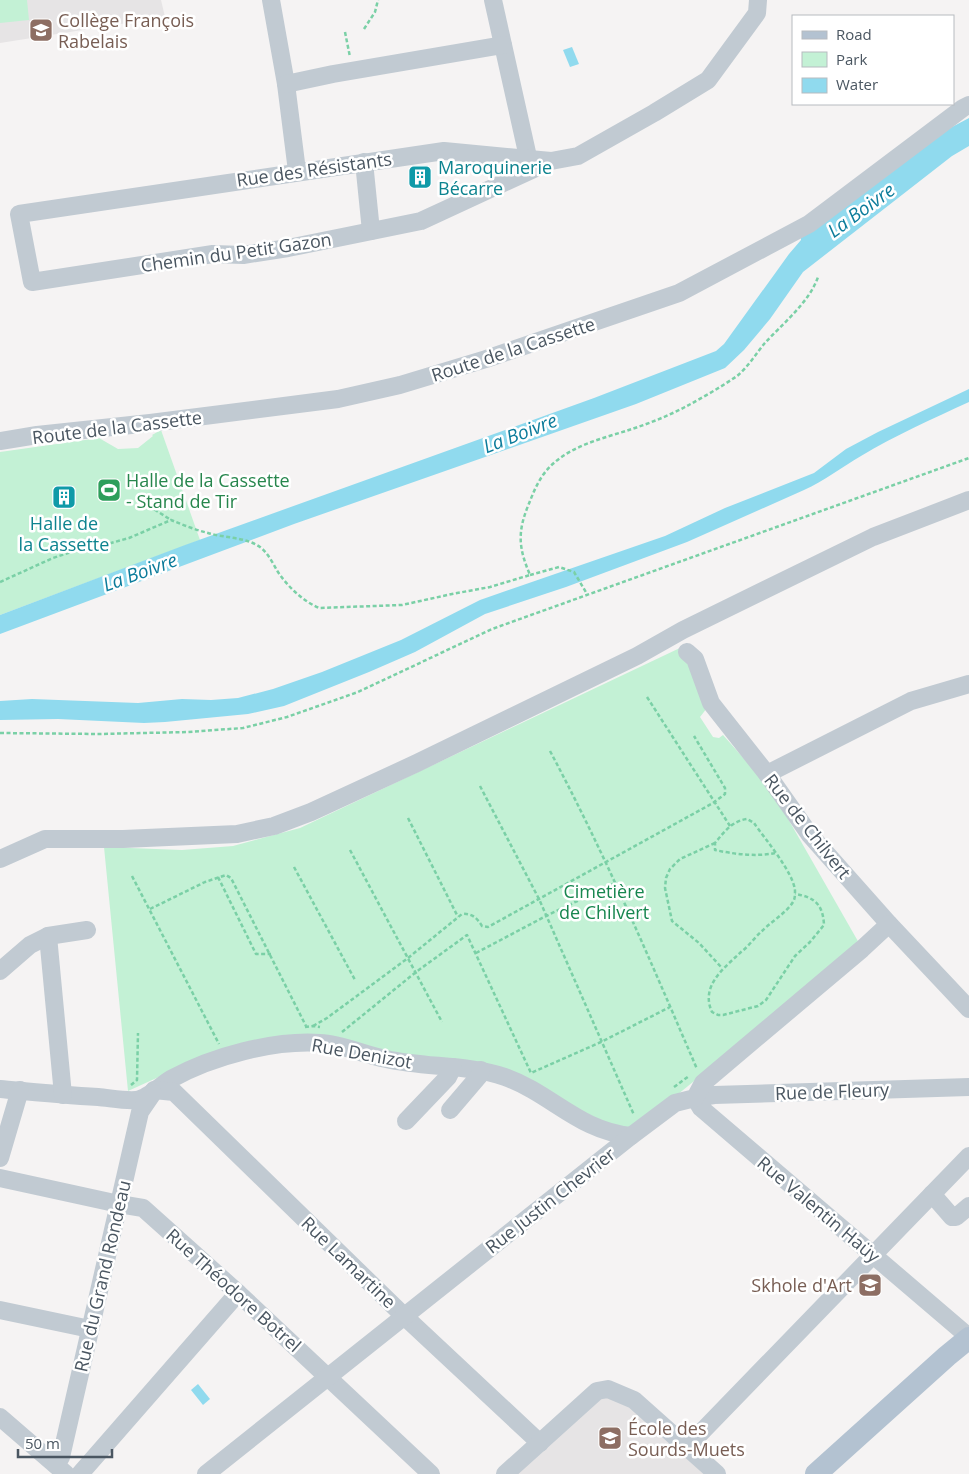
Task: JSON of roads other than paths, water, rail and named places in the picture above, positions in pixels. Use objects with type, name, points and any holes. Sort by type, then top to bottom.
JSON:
[{"type":"main road","points":[[816,1474],[954,1359],[969,1338]]},
{"type":"main road","points":[[830,1474],[904,1400]]},
{"type":"street","points":[[271,0],[286,84],[297,171]]},
{"type":"street","points":[[494,0],[528,158]]},
{"type":"street","name":"Rue des Résistants","points":[[32,277],[19,214],[297,171],[444,151],[551,161],[578,156],[708,80],[757,13],[758,0]]},
{"type":"street","points":[[286,84],[503,45]]},
{"type":"street","name":"Route de la Cassette","points":[[0,441],[37,435],[150,424],[338,399],[400,385],[486,359],[679,293],[809,224],[969,105]]},
{"type":"street","name":"Chemin du Petit Gazon","points":[[32,277],[32,282],[213,254],[243,255],[422,221],[551,161]]},
{"type":"street","points":[[364,162],[372,232]]},
{"type":"street","points":[[0,859],[45,839],[123,839],[237,834],[284,823],[417,764],[637,656],[683,630],[873,536],[969,500]]},
{"type":"street","name":"Rue de Chilvert","points":[[687,652],[695,659],[711,703],[768,774],[810,835],[889,924],[969,1009]]},
{"type":"street","points":[[768,774],[911,701],[969,684]]},
{"type":"street","points":[[694,1098],[703,1082],[862,950],[889,924]]},
{"type":"street","points":[[0,972],[30,945],[48,936],[87,930]]},
{"type":"street","points":[[48,936],[63,1095]]},
{"type":"street","name":"Rue Denizot","points":[[0,1088],[137,1100],[171,1079],[228,1056],[294,1042],[317,1032],[322,1043],[387,1060],[481,1070],[532,1089],[586,1124],[613,1134],[630,1128]]},
{"type":"street","points":[[406,1121],[448,1077],[453,1067]]},
{"type":"street","points":[[450,1110],[479,1076],[481,1070]]},
{"type":"street","name":"Rue de Fleury","points":[[694,1098],[714,1095],[969,1087]]},
{"type":"street","points":[[0,1158],[20,1090]]},
{"type":"street","name":"Rue du Grand Rondeau","points":[[61,1469],[61,1457],[140,1112],[154,1090]]},
{"type":"street","name":"Rue Lamartine","points":[[154,1090],[174,1092],[404,1316],[540,1443]]},
{"type":"street","name":"Rue Justin Chevrier","points":[[206,1474],[501,1239],[630,1128],[675,1104],[694,1098]]},
{"type":"street","name":"Rue Valentin Haüy","points":[[694,1098],[701,1108],[969,1338]]},
{"type":"street","points":[[687,1447],[969,1156]]},
{"type":"street","name":"Rue Théodore Botrel","points":[[0,1178],[119,1204],[140,1206],[146,1210],[328,1376],[431,1474]]},
{"type":"street","points":[[932,1194],[952,1217],[956,1217],[969,1206]]},
{"type":"street","points":[[80,1474],[238,1293]]},
{"type":"street","points":[[0,1310],[90,1328]]},
{"type":"street","points":[[505,1474],[597,1391],[608,1389],[634,1400],[717,1474]]},
{"type":"street","points":[[0,1417],[61,1469]]},
{"type":"water","points":[[572,47],[579,64],[570,67],[563,50]]},
{"type":"water","name":"La Boivre","points":[[969,118],[969,146],[952,156],[803,272],[770,319],[744,350],[725,368],[636,404],[294,524],[0,634],[0,615],[185,545],[594,398],[716,351],[724,344],[801,238],[935,136]]},
{"type":"water","points":[[969,389],[969,402],[887,441],[804,490],[687,542],[566,587],[485,614],[415,652],[284,706],[248,714],[165,722],[144,723],[58,719],[0,720],[0,701],[32,699],[138,703],[182,699],[211,700],[238,698],[273,689],[322,672],[401,640],[480,600],[665,536],[725,508],[814,473],[846,449]]},
{"type":"water","points":[[198,1384],[210,1399],[203,1405],[191,1390]]},
{"type":"place","name":"Collège François Rabelais","points":[[41,30]]},
{"type":"place","name":"Maroquinerie Bécarre","points":[[420,177]]},
{"type":"place","name":"Halle de la Cassette - Stand de Tir","points":[[109,490]]},
{"type":"place","name":"Halle de la Cassette","points":[[64,497]]},
{"type":"place","name":"Skhole d'Art","points":[[870,1285]]},
{"type":"place","name":"École des Sourds-Muets","points":[[610,1438]]},
{"type":"park label","name":"Cimetière de Chilvert","points":[[604,901]]}]
